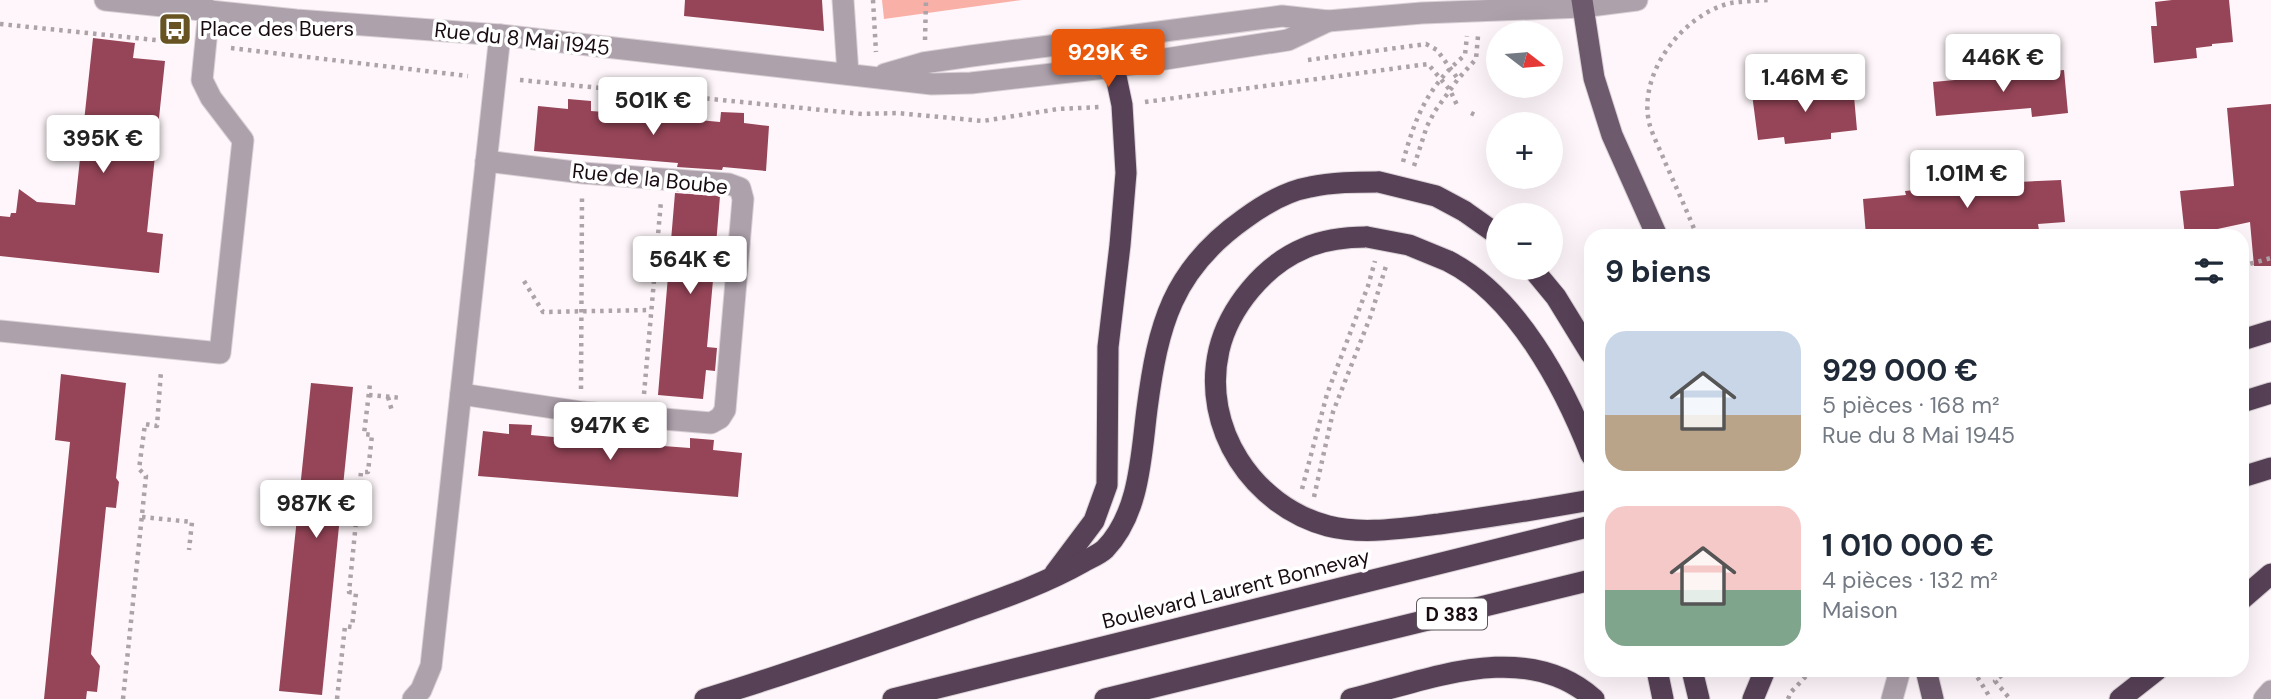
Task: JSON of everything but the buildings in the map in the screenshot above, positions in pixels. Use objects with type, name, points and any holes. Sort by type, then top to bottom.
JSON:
[{"type":"highway","points":[[1050,581],[1094,521],[1107,485],[1108,346],[1126,173],[1122,105],[1114,67]]},
{"type":"highway","points":[[705,699],[775,678],[1050,581],[1105,550],[1127,515],[1136,486],[1152,370],[1164,320],[1175,293],[1197,260],[1237,223],[1258,208],[1307,187],[1328,183],[1379,182],[1436,196],[1486,227]]},
{"type":"highway","points":[[1584,439],[1567,400],[1518,323],[1498,297],[1474,276],[1448,261],[1409,246],[1373,244],[1343,237],[1303,248],[1258,282],[1235,311],[1219,351],[1219,408],[1230,448],[1252,481],[1273,500],[1300,517],[1331,526],[1381,530],[1584,501]]},
{"type":"highway","points":[[1542,280],[1556,297],[1584,343]]},
{"type":"highway","points":[[2249,338],[2271,331]]},
{"type":"highway","points":[[2249,400],[2271,393]]},
{"type":"highway","points":[[2249,475],[2271,468]]},
{"type":"highway","name":"Boulevard Laurent Bonnevay","points":[[893,699],[1584,528]]},
{"type":"highway","points":[[2249,593],[2271,574]]},
{"type":"highway","name":"D 383","points":[[1105,699],[1584,582]]},
{"type":"highway","points":[[1362,696],[1460,672],[1516,666],[1539,670],[1564,680],[1594,699]]},
{"type":"highway","points":[[1658,677],[1663,699]]},
{"type":"highway","points":[[1694,677],[1699,699]]},
{"type":"highway","points":[[1752,699],[1762,677]]},
{"type":"highway","points":[[2120,699],[2148,677]]},
{"type":"main road","points":[[1582,4],[1594,78],[1612,135],[1654,229]]},
{"type":"main road","points":[[1928,677],[1933,699]]},
{"type":"street","name":"Rue du 8 Mai 1945","points":[[105,0],[209,10],[272,8],[932,84],[971,83],[1114,67],[1288,40],[1328,21]]},
{"type":"street","points":[[844,0],[848,74]]},
{"type":"street","points":[[1328,21],[1637,0]]},
{"type":"street","points":[[0,331],[220,353],[243,140],[211,98],[202,80],[209,10]]},
{"type":"street","name":"Rue du 8 Mai 1945","points":[[877,77],[923,63],[1282,16],[1328,21]]},
{"type":"street","points":[[413,699],[421,690],[430,666],[500,35]]},
{"type":"street","points":[[1114,67],[1121,36]]},
{"type":"street","name":"Rue de la Boube","points":[[461,394],[581,412],[711,423],[720,418],[725,410],[743,199],[740,188],[729,184],[583,173],[486,161]]},
{"type":"street","points":[[1892,699],[1898,677]]},
{"type":"street","points":[[2264,699],[2271,691]]},
{"type":"path","points":[[873,0],[877,77]]},
{"type":"path","points":[[925,41],[926,0]]},
{"type":"path","points":[[1694,229],[1649,124],[1648,99],[1652,80],[1660,59],[1702,15],[1730,4],[1768,0]]},
{"type":"path","points":[[1402,164],[1416,117],[1441,80],[1465,55],[1473,11]]},
{"type":"path","points":[[1413,171],[1427,126],[1450,90],[1476,59],[1473,11]]},
{"type":"path","points":[[0,24],[468,76]]},
{"type":"path","points":[[1144,102],[1428,64],[1450,90],[1457,105]]},
{"type":"path","points":[[508,79],[862,114],[897,113],[983,121],[1058,109],[1100,107]]},
{"type":"path","points":[[1471,113],[1477,116]]},
{"type":"path","points":[[581,412],[583,173]]},
{"type":"path","points":[[642,417],[663,179]]},
{"type":"path","points":[[1301,494],[1326,394],[1368,286],[1373,244]]},
{"type":"path","points":[[2249,264],[2271,258]]},
{"type":"path","points":[[1314,498],[1333,412],[1371,315],[1387,263]]},
{"type":"path","points":[[524,281],[543,312],[651,310]]},
{"type":"path","points":[[123,699],[146,476],[139,469],[145,424],[157,425],[162,363]]},
{"type":"path","points":[[337,699],[345,626],[352,626],[354,615],[356,593],[349,592],[361,472],[368,472],[372,435],[364,434],[370,384]]},
{"type":"path","points":[[369,395],[402,398]]},
{"type":"path","points":[[387,397],[392,411]]},
{"type":"path","points":[[142,517],[192,522],[189,550]]},
{"type":"path","points":[[1788,699],[1805,677]]},
{"type":"path","points":[[1977,677],[1991,699]]},
{"type":"path","points":[[2000,677],[1995,681],[2010,699]]},
{"type":"shaded area","points":[[882,0],[1022,0],[884,19]]},
{"type":"place","name":"Place des Buers","points":[[175,29]]}]
